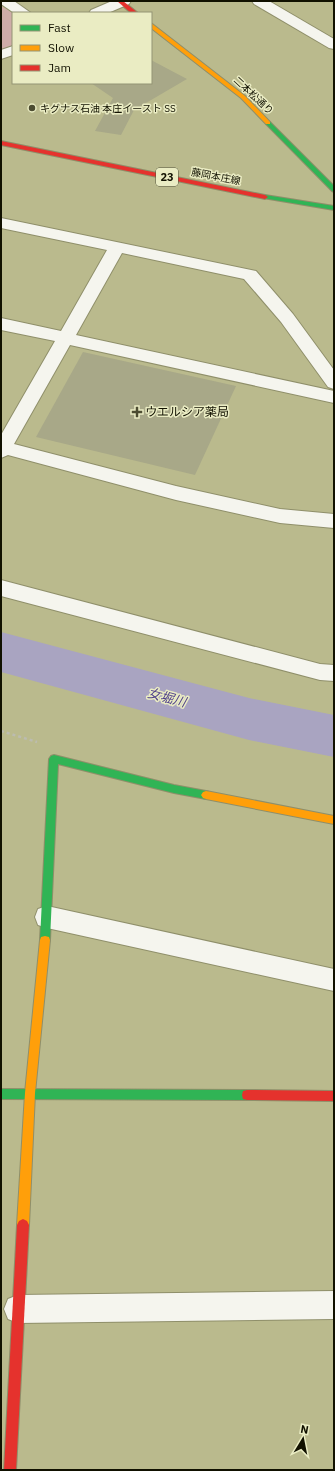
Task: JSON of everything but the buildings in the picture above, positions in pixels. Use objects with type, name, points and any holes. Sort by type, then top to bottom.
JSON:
[{"type":"street","points":[[5,1],[22,12]]},
{"type":"street","points":[[98,12],[122,1],[134,12]]},
{"type":"street","points":[[259,1],[334,45]]},
{"type":"street","name":"二本松通り","points":[[152,26],[242,97],[334,189]]},
{"type":"street","points":[[1,55],[12,50]]},
{"type":"street","name":"藤岡本庄線","points":[[1,144],[255,195],[334,208]]},
{"type":"street","points":[[1,223],[250,275],[287,318],[334,383]]},
{"type":"street","points":[[117,248],[2,449],[176,493],[280,516],[334,521]]},
{"type":"street","points":[[1,324],[334,397]]},
{"type":"street","points":[[1,588],[320,672],[334,673]]},
{"type":"street","points":[[10,1470],[30,1093],[47,918],[54,759],[174,789],[334,820]]},
{"type":"street","points":[[47,918],[334,980]]},
{"type":"street","points":[[1,1094],[334,1096]]},
{"type":"street","points":[[18,1309],[334,1305]]},
{"type":"path","points":[[1,731],[44,744],[54,759]]},
{"type":"shaded area","points":[[1,6],[12,12],[12,46],[1,51]]},
{"type":"waterway","name":"女堀川","points":[[1,652],[249,719],[334,736]]},
{"type":"traffic: fast","points":[[268,123],[334,190]]},
{"type":"traffic: fast","points":[[265,197],[334,208]]},
{"type":"traffic: fast","points":[[45,940],[54,759],[174,789],[206,795]]},
{"type":"traffic: fast","points":[[1,1094],[247,1095]]},
{"type":"traffic: slow","points":[[152,26],[243,97],[268,123]]},
{"type":"traffic: slow","points":[[206,795],[334,820]]},
{"type":"traffic: slow","points":[[23,1225],[30,1093],[45,940]]},
{"type":"traffic: jam","points":[[120,1],[134,12]]},
{"type":"traffic: jam","points":[[1,143],[265,197]]},
{"type":"traffic: jam","points":[[247,1095],[334,1096]]},
{"type":"traffic: jam","points":[[10,1470],[23,1225]]},
{"type":"place","name":"キグナス石油 本庄イースト SS","points":[[32,108]]},
{"type":"place","name":"ウエルシア薬局","points":[[137,412]]}]
